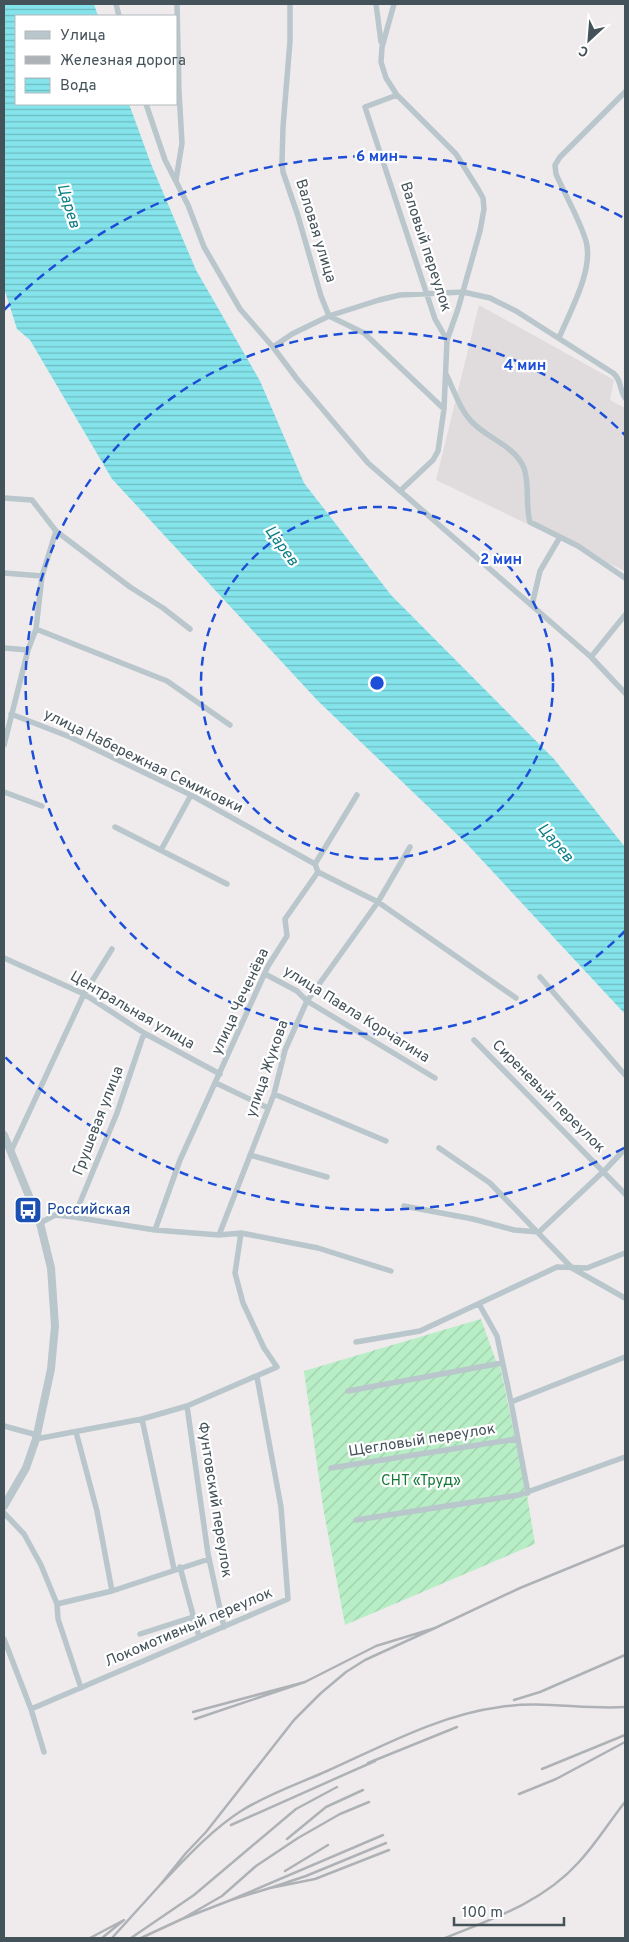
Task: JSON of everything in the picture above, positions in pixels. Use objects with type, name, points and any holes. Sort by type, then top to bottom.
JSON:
[{"type":"street","name":"Валовая улица","points":[[290,4],[290,41],[282,127],[283,172],[329,316]]},
{"type":"street","points":[[376,4],[383,70],[397,95],[451,148],[483,198],[484,209],[480,231],[463,292],[447,340],[444,409],[438,451],[433,460],[400,491]]},
{"type":"street","points":[[382,47],[394,4]]},
{"type":"street","points":[[176,180],[182,143],[178,48]]},
{"type":"street","points":[[559,338],[584,276],[587,258],[586,243],[556,174],[555,166],[560,157],[625,92]]},
{"type":"street","name":"Валовый переулок","points":[[397,95],[365,107],[426,294],[435,319],[447,340]]},
{"type":"street","points":[[146,105],[165,160],[188,205],[204,247],[240,309],[273,347],[332,423],[368,463],[532,605],[590,657],[625,692]]},
{"type":"street","points":[[273,347],[292,334],[329,316],[379,300],[400,295],[463,292],[490,298],[516,311],[619,377],[621,390],[625,398]]},
{"type":"street","points":[[329,316],[364,334],[444,409]]},
{"type":"street","points":[[445,372],[467,417],[478,428],[508,447],[523,467],[526,477],[530,522],[578,546],[625,578]]},
{"type":"street","points":[[4,498],[32,500],[56,531],[130,587],[164,608],[190,628]]},
{"type":"street","points":[[4,745],[6,726],[36,629],[42,576],[56,531]]},
{"type":"street","points":[[532,605],[540,571],[560,537]]},
{"type":"street","points":[[4,573],[42,576]]},
{"type":"street","points":[[590,657],[625,615]]},
{"type":"street","points":[[36,629],[167,681],[230,725]]},
{"type":"street","points":[[4,648],[28,650]]},
{"type":"street","name":"улица Набережная Семиковки","points":[[11,714],[70,737],[190,795],[315,864]]},
{"type":"street","points":[[4,792],[42,806]]},
{"type":"street","points":[[161,850],[190,795]]},
{"type":"street","points":[[357,795],[315,864],[318,872],[378,902],[516,998]]},
{"type":"street","points":[[115,827],[227,884]]},
{"type":"street","name":"улица Жукова","points":[[219,1235],[274,1094],[285,1050],[307,1001],[378,902],[410,848]]},
{"type":"street","name":"улица Чеченёва","points":[[155,1230],[180,1160],[265,974],[288,936],[285,919],[318,872]]},
{"type":"street","points":[[11,1151],[84,994],[112,949]]},
{"type":"street","name":"Центральная улица","points":[[4,958],[84,994],[144,1033],[220,1074]]},
{"type":"street","name":"улица Павла Корчагина","points":[[265,974],[297,991],[307,1001],[435,1078]]},
{"type":"street","points":[[540,977],[625,1075]]},
{"type":"street","name":"Грушевая улица","points":[[74,1217],[117,1113],[144,1033]]},
{"type":"street","name":"Сиреневый переулок","points":[[474,1040],[625,1194]]},
{"type":"street","points":[[216,1083],[268,1108]]},
{"type":"street","points":[[274,1094],[386,1141]]},
{"type":"street","points":[[4,1135],[40,1223],[51,1268],[55,1326],[51,1369],[36,1437],[26,1468],[4,1506]]},
{"type":"street","points":[[439,1148],[490,1183],[572,1268],[625,1298]]},
{"type":"street","points":[[404,1206],[473,1219],[514,1230],[539,1232],[604,1171],[625,1148]]},
{"type":"street","points":[[250,1155],[327,1177]]},
{"type":"street","points":[[40,1223],[55,1215],[155,1230],[219,1235],[241,1234],[318,1248],[391,1271]]},
{"type":"street","points":[[4,1426],[36,1437],[76,1432],[142,1419],[187,1406],[277,1367],[264,1348],[243,1303],[235,1273],[241,1234]]},
{"type":"street","points":[[356,1342],[420,1331],[557,1267],[587,1268],[625,1254]]},
{"type":"street","points":[[479,1304],[497,1336],[528,1493]]},
{"type":"street","points":[[511,1402],[625,1357]]},
{"type":"street","points":[[348,1391],[502,1363]]},
{"type":"street","name":"Локомотивный переулок","points":[[30,1709],[288,1599],[281,1507],[257,1377]]},
{"type":"street","name":"Фунтовский переулок","points":[[187,1406],[209,1559],[224,1627]]},
{"type":"street","points":[[142,1419],[177,1568],[199,1637]]},
{"type":"street","points":[[76,1432],[97,1511],[112,1591]]},
{"type":"street","name":"Щегловый переулок","points":[[331,1468],[517,1439]]},
{"type":"street","points":[[356,1520],[528,1493],[625,1457]]},
{"type":"street","points":[[4,1513],[24,1534],[41,1565],[57,1604],[58,1619],[81,1688]]},
{"type":"street","points":[[57,1604],[112,1591],[209,1559]]},
{"type":"street","points":[[140,1634],[193,1617]]},
{"type":"street","points":[[4,1639],[44,1752]]},
{"type":"shaded area","points":[[479,305],[614,380],[610,400],[625,408],[625,571],[436,480]]},
{"type":"green space","name":"СНТ «Труд»","points":[[481,1319],[496,1361],[500,1366],[527,1495],[535,1544],[345,1625],[323,1507],[304,1371]]},
{"type":"water","name":"Царев","points":[[4,4],[94,4],[98,15],[15,15],[15,105],[129,105],[151,164],[196,270],[260,381],[304,483],[391,595],[554,759],[625,847],[625,1014],[466,843],[318,701],[112,479],[30,340],[17,329],[4,288]]},
{"type":"railway","points":[[435,1628],[520,1588],[625,1545]]},
{"type":"railway","points":[[305,1682],[376,1646],[435,1628],[365,1660],[346,1672],[321,1693],[294,1720],[206,1832],[160,1885],[208,1836],[251,1805],[272,1794],[433,1724],[477,1711],[516,1705],[625,1707]]},
{"type":"railway","points":[[514,1700],[540,1692],[625,1655]]},
{"type":"railway","points":[[193,1712],[305,1682],[195,1719]]},
{"type":"railway","points":[[368,1763],[457,1727]]},
{"type":"railway","points":[[542,1769],[625,1735]]},
{"type":"railway","points":[[519,1794],[556,1779],[625,1742]]},
{"type":"railway","points":[[231,1825],[375,1761]]},
{"type":"railway","points":[[131,1938],[194,1895],[296,1809],[337,1787]]},
{"type":"railway","points":[[287,1839],[326,1807],[363,1790]]},
{"type":"railway","points":[[231,1900],[182,1919],[222,1896],[256,1866],[298,1838],[340,1814],[369,1802]]},
{"type":"railway","points":[[445,1938],[516,1908],[533,1899],[564,1877],[585,1856],[625,1802]]},
{"type":"railway","points":[[270,1888],[231,1900],[383,1835]]},
{"type":"railway","points":[[386,1843],[306,1876],[270,1888],[315,1879],[389,1850]]},
{"type":"railway","points":[[285,1871],[328,1845]]},
{"type":"railway","points":[[112,1938],[160,1885]]},
{"type":"railway","points":[[141,1938],[182,1919]]},
{"type":"railway","points":[[90,1938],[124,1920],[102,1938]]},
{"type":"place","name":"Российская","points":[[28,1210]]}]
